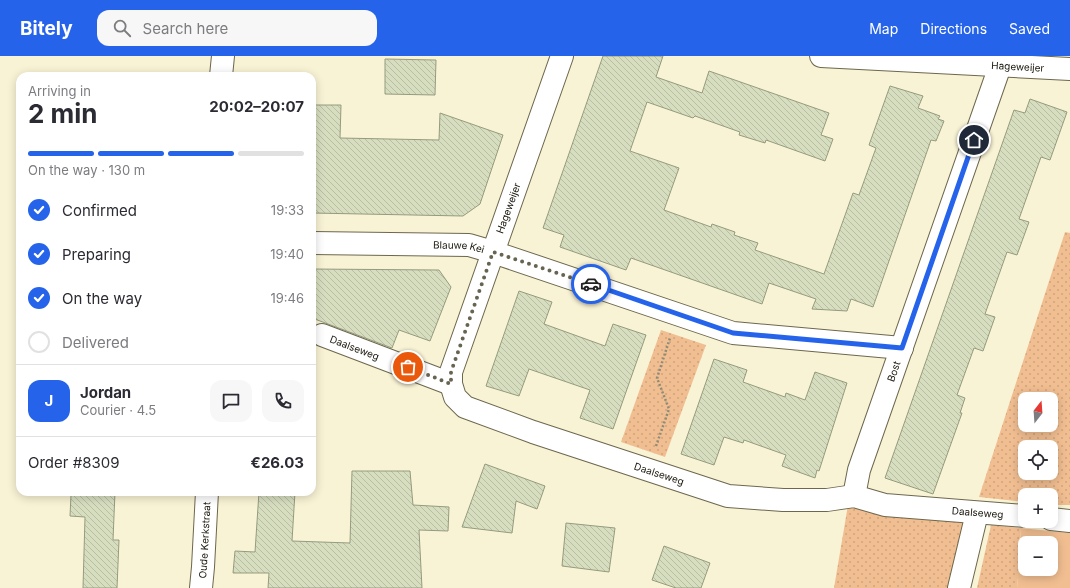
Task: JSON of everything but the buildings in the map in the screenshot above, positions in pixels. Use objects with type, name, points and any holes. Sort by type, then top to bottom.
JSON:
[{"type":"street","points":[[221,72],[223,56]]},
{"type":"street","name":"Hageweijer","points":[[451,384],[451,372],[562,56]]},
{"type":"street","name":"Hageweijer","points":[[821,56],[1070,69]]},
{"type":"street","name":"Bost","points":[[854,496],[859,470],[1000,66]]},
{"type":"street","name":"Blauwe Kei","points":[[316,243],[468,245],[493,252],[733,333],[902,348]]},
{"type":"street","name":"Daalseweg","points":[[322,335],[451,384],[454,397],[464,407],[533,432],[728,496],[783,500],[827,500],[854,496],[885,505],[1018,515]]},
{"type":"street","name":"Oude Kerkstraat","points":[[201,588],[206,496]]},
{"type":"street","points":[[959,588],[977,512]]},
{"type":"street","points":[[1058,520],[1070,521]]},
{"type":"path","points":[[648,469],[669,409],[657,378],[678,314]]},
{"type":"shaded area","points":[[1065,232],[1070,233],[1070,505],[1058,505],[1058,488],[1018,488],[1018,501],[979,497]]},
{"type":"shaded area","points":[[661,330],[706,345],[665,457],[621,442]]},
{"type":"shaded area","points":[[848,505],[965,522],[951,588],[834,588]]},
{"type":"shaded area","points":[[991,525],[1021,528],[1020,536],[1018,536],[1017,588],[977,588]]},
{"type":"shaded area","points":[[1021,528],[1070,533],[1070,588],[1017,588],[1018,573],[1018,576],[1058,576],[1058,536],[1020,536]]},
{"type":"way so far","points":[[408,367],[451,384],[451,372],[493,252],[591,284]]},
{"type":"route","points":[[591,284],[733,333],[902,348],[974,140]]}]
